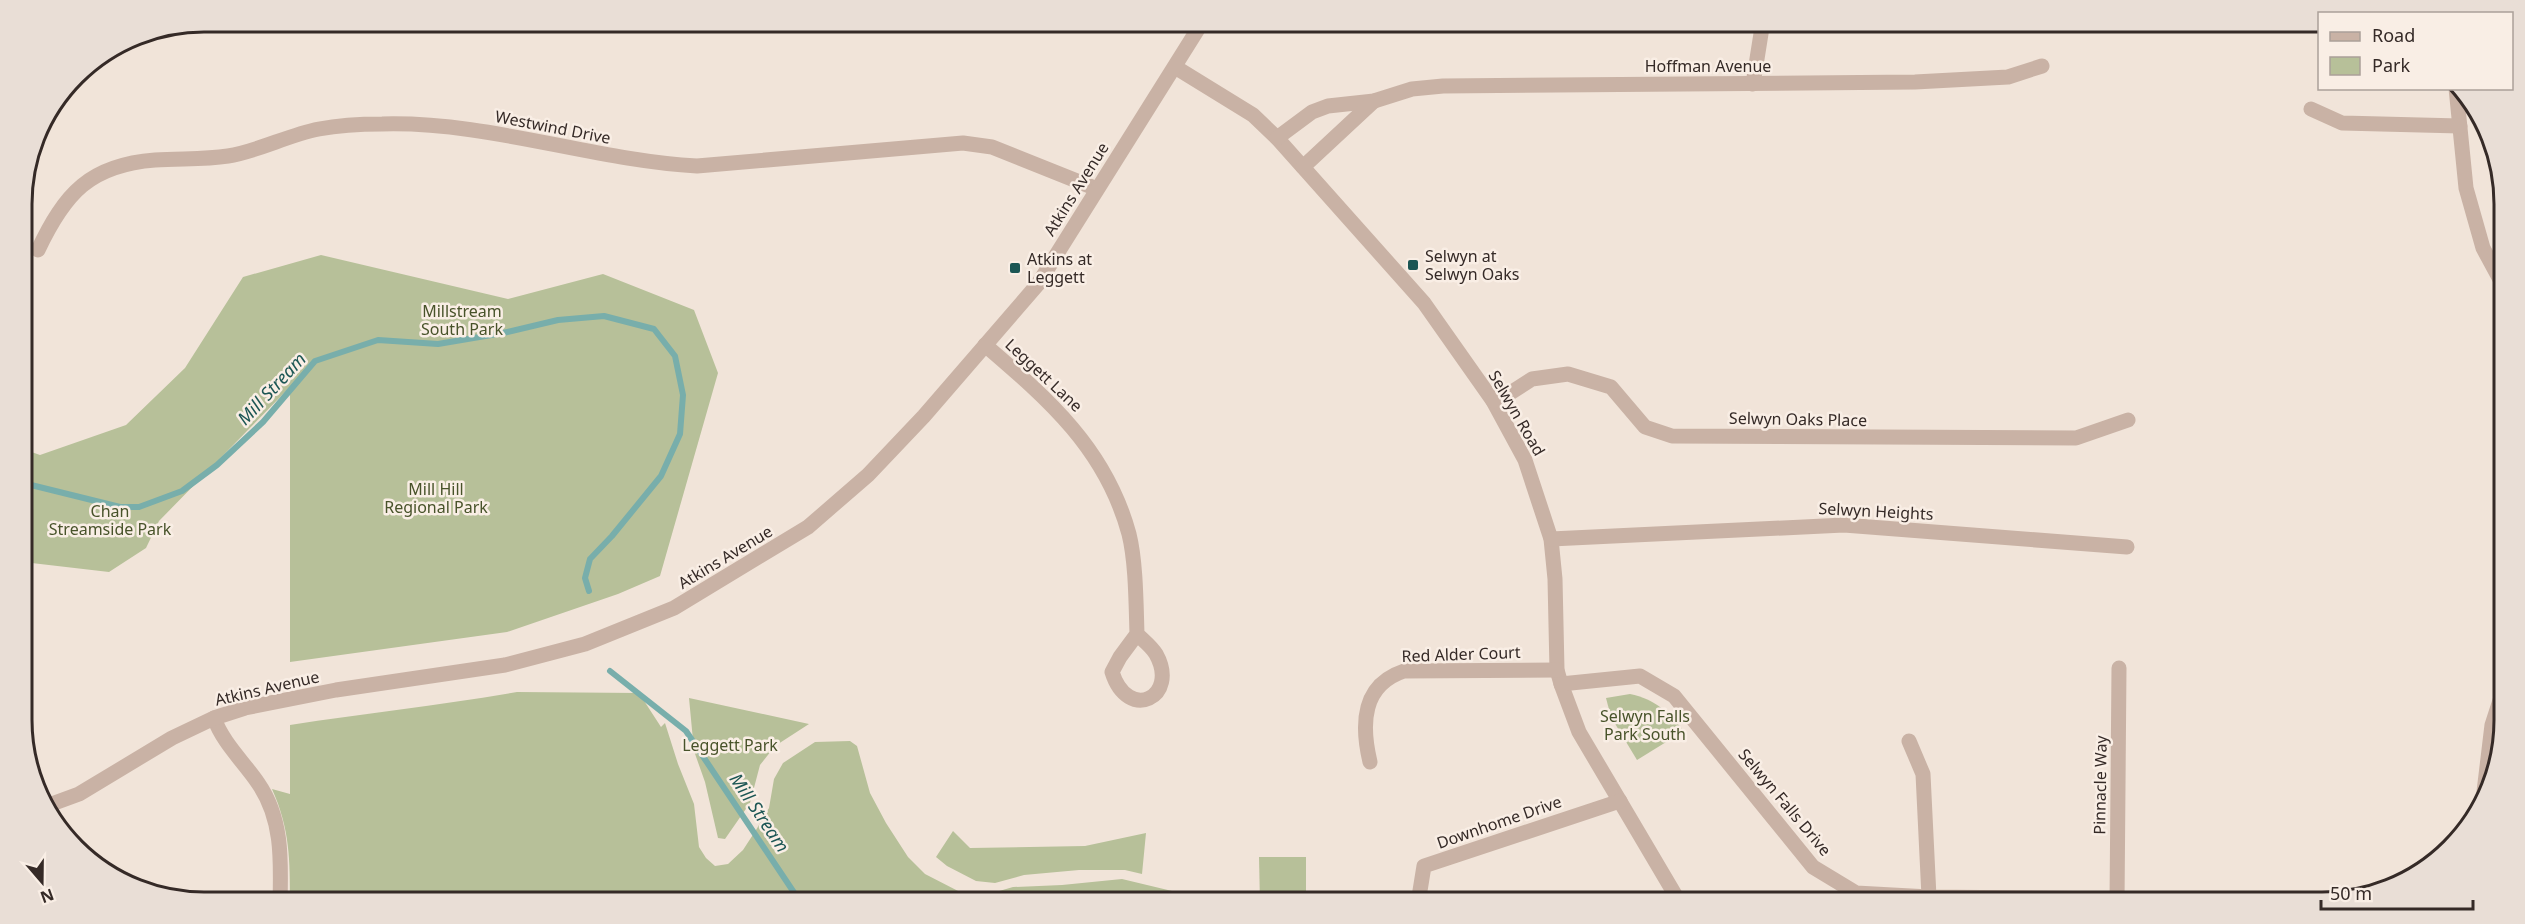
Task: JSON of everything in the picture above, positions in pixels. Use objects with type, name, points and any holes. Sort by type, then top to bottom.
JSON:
[{"type":"street","name":"Atkins Avenue","points":[[53,803],[79,794],[172,738],[214,718],[245,708],[336,690],[505,665],[585,644],[674,608],[808,527],[868,475],[1038,284],[1196,32]]},
{"type":"street","points":[[1753,84],[1761,32]]},
{"type":"street","name":"Hoffman Avenue","points":[[1277,138],[1312,112],[1328,106],[1374,101],[1412,89],[1443,86],[1915,82],[2008,77],[2042,66]]},
{"type":"street","name":"Selwyn Road","points":[[1175,67],[1253,115],[1277,138],[1424,303],[1493,401],[1525,460],[1551,539],[1559,677],[1578,732],[1674,892]]},
{"type":"street","points":[[2457,98],[2466,188],[2483,248],[2494,268]]},
{"type":"street","name":"Hoffman Avenue","points":[[1303,167],[1374,101]]},
{"type":"street","points":[[2311,109],[2342,123],[2460,126]]},
{"type":"street","name":"Westwind Drive","points":[[38,250],[53,218],[84,181],[120,164],[230,156],[318,129],[350,125],[385,124],[498,134],[656,164],[697,166],[963,142],[992,147],[1097,189]]},
{"type":"street","name":"Leggett Lane","points":[[986,345],[1063,414],[1093,453],[1109,483],[1129,535],[1137,634]]},
{"type":"street","name":"Selwyn Oaks Place","points":[[1493,401],[1532,379],[1568,374],[1611,387],[1646,427],[1672,436],[2076,438],[2128,420]]},
{"type":"street","name":"Selwyn Heights","points":[[1551,539],[1844,525],[2127,547]]},
{"type":"street","name":"Pinnacle Way","points":[[2116,892],[2119,668]]},
{"type":"street","name":"Red Alder Court","points":[[1370,762],[1365,742],[1365,720],[1370,701],[1378,686],[1390,676],[1404,671],[1559,677]]},
{"type":"street","name":"Selwyn Falls Drive","points":[[1559,677],[1640,676],[1674,696],[1814,867],[1854,892]]},
{"type":"street","points":[[214,718],[219,732],[259,785],[275,819],[281,855],[280,892]]},
{"type":"street","points":[[2487,768],[2494,719]]},
{"type":"street","points":[[1909,741],[1923,774],[1929,892]]},
{"type":"street","name":"Downhome Drive","points":[[1420,892],[1424,866],[1620,801]]},
{"type":"green space","name":"Mill Hill Regional Park","points":[[321,255],[508,299],[603,274],[694,310],[718,373],[660,576],[618,594],[507,632],[290,662],[290,387],[159,521],[146,548],[109,572],[32,563],[32,452],[40,455],[126,425],[185,368],[243,277]]},
{"type":"green space","points":[[517,692],[639,693],[661,727],[665,723],[694,804],[699,847],[715,866],[728,864],[743,850],[769,808],[774,779],[783,763],[815,742],[850,741],[857,746],[870,793],[908,857],[925,874],[960,892],[290,892],[286,831],[272,789],[290,794],[290,725]]},
{"type":"green space","name":"Selwyn Falls Park South","points":[[1630,694],[1647,699],[1660,707],[1684,731],[1637,760],[1611,717],[1606,698]]},
{"type":"green space","name":"Leggett Park","points":[[689,698],[809,724],[775,746],[760,765],[750,803],[725,839],[718,838],[705,782],[694,751]]},
{"type":"green space","points":[[953,831],[970,848],[1085,846],[1146,833],[1142,874],[1125,870],[1079,870],[1024,875],[995,883],[976,881],[947,866],[936,857]]},
{"type":"green space","points":[[1259,857],[1306,857],[1306,892],[1260,892]]},
{"type":"green space","points":[[1122,879],[1174,892],[996,892],[1013,887]]},
{"type":"waterway","name":"Mill Stream","points":[[32,485],[120,507],[139,507],[182,491],[217,465],[263,422],[315,361],[378,340],[438,344],[503,333],[558,320],[604,316],[654,329],[675,356],[683,395],[680,434],[661,476],[590,559],[585,578],[589,591]]},
{"type":"waterway","name":"Mill Stream","points":[[610,671],[686,731],[794,892]]},
{"type":"place","name":"Selwyn at Selwyn Oaks","points":[[1413,265]]},
{"type":"place","name":"Atkins at Leggett","points":[[1015,268]]},
{"type":"park label","name":"Millstream South Park","points":[[462,320]]},
{"type":"park label","name":"Chan Streamside Park","points":[[110,520]]}]
